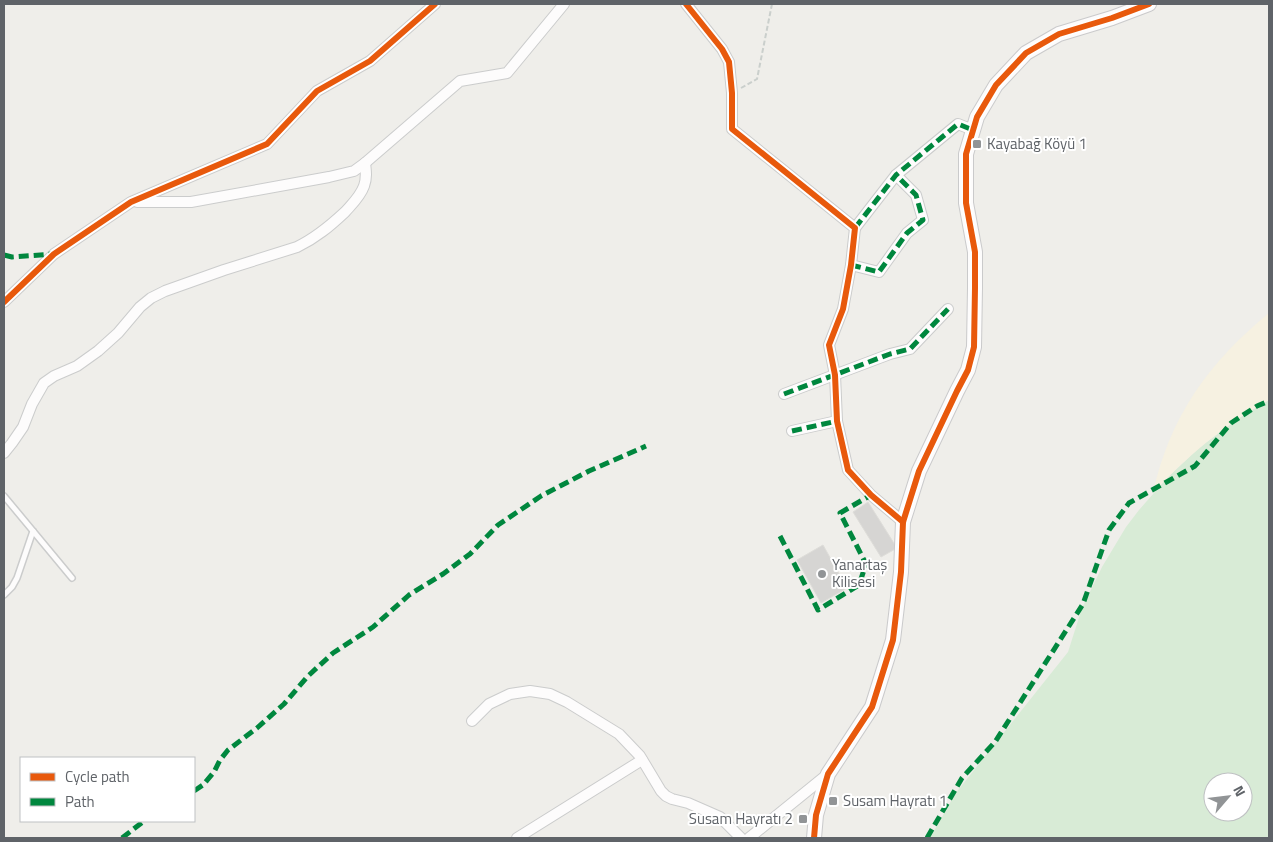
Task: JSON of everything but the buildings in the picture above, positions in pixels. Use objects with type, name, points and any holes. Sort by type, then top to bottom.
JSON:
[{"type":"street","points":[[4,302],[54,254],[131,202],[267,144],[317,92],[370,61],[435,4]]},
{"type":"street","points":[[131,202],[191,202],[354,171],[460,81],[507,73],[564,4]]},
{"type":"street","points":[[686,4],[722,49],[729,62],[732,93],[732,130],[855,228]]},
{"type":"street","points":[[814,838],[816,815],[828,774],[872,707],[893,640],[901,572],[903,522],[919,471],[956,390],[968,370],[974,347],[976,288],[974,252],[966,203],[966,154],[977,117],[996,85],[1026,53],[1059,34],[1112,18],[1149,4]]},
{"type":"street","points":[[903,522],[871,495],[848,470],[838,422],[836,375],[829,345],[843,309],[855,228],[896,175],[958,124],[973,130]]},
{"type":"street","points":[[4,453],[18,436],[32,404],[44,383],[77,366],[98,352],[118,333],[140,307],[158,294],[224,270],[297,247],[322,233],[354,202],[361,192],[366,180],[365,163]]},
{"type":"street","points":[[851,265],[878,272],[907,233],[923,220],[916,195],[896,175]]},
{"type":"street","points":[[784,394],[890,354],[910,349],[948,309]]},
{"type":"street","points":[[792,431],[838,422]]},
{"type":"street","points":[[472,721],[489,704],[510,694],[530,691],[550,694],[567,702],[619,734],[640,756],[661,792],[666,796],[720,817],[741,838]]},
{"type":"street","points":[[517,838],[642,760]]},
{"type":"street","points":[[749,838],[828,774]]},
{"type":"lane","points":[[4,496],[72,578]]},
{"type":"lane","points":[[4,595],[17,578],[33,531]]},
{"type":"path","points":[[732,93],[757,79],[772,4]]},
{"type":"green space","points":[[1269,400],[1269,838],[930,838],[955,794],[1068,652],[1082,608],[1102,567],[1126,527],[1168,477],[1200,447],[1242,416]]},
{"type":"sand","points":[[1269,313],[1269,400],[1237,419],[1207,442],[1179,466],[1153,493],[1160,465],[1170,439],[1181,415],[1195,393],[1210,371],[1228,351]]},
{"type":"marked path","points":[[855,228],[896,175],[958,124],[973,130]]},
{"type":"marked path","points":[[851,265],[879,272],[907,233],[923,220],[916,195],[896,175]]},
{"type":"marked path","points":[[4,255],[12,257],[53,254]]},
{"type":"marked path","points":[[784,394],[890,354],[910,349],[948,309]]},
{"type":"marked path","points":[[927,838],[962,778],[995,742],[1083,604],[1109,530],[1129,503],[1195,466],[1231,423],[1257,406],[1269,401]]},
{"type":"marked path","points":[[792,431],[837,421]]},
{"type":"marked path","points":[[195,790],[203,785],[214,772],[228,750],[284,704],[308,676],[333,653],[373,627],[409,595],[443,574],[470,554],[498,525],[541,496],[589,471],[646,446]]},
{"type":"marked path","points":[[780,536],[818,610],[859,585],[866,564],[840,513],[871,495]]},
{"type":"marked path","points":[[122,838],[143,822]]},
{"type":"cycle path","points":[[4,302],[54,254],[131,202],[267,144],[317,91],[370,61],[435,4]]},
{"type":"cycle path","points":[[686,4],[722,49],[729,62],[732,93],[732,129],[855,228],[843,309],[829,345],[835,375],[837,421],[848,470],[871,495],[903,522]]},
{"type":"cycle path","points":[[814,838],[816,815],[828,774],[872,707],[893,640],[901,572],[903,522],[919,471],[968,370],[974,347],[975,252],[966,203],[966,154],[977,117],[996,85],[1026,53],[1059,34],[1112,18],[1149,4]]},
{"type":"place","name":"Kayabağ Köyü 1","points":[[977,144]]},
{"type":"place","name":"Yanartaş Kilisesi","points":[[822,574]]},
{"type":"place","name":"Susam Hayratı 1","points":[[833,801]]},
{"type":"place","name":"Susam Hayratı 2","points":[[803,819]]}]
